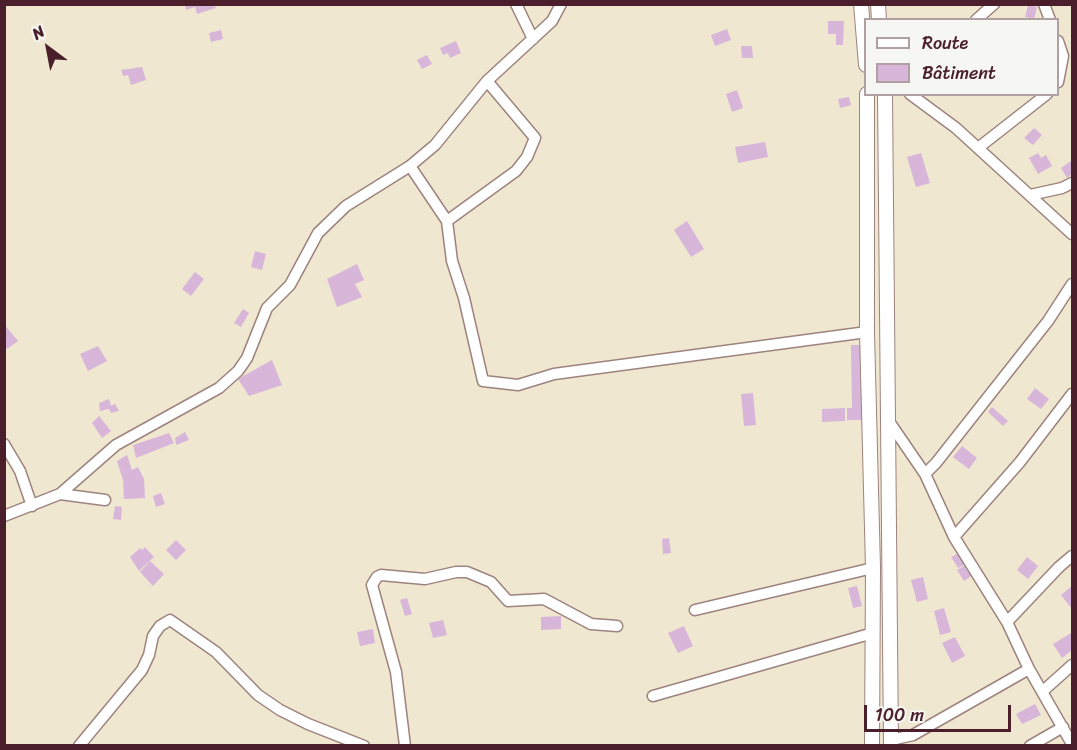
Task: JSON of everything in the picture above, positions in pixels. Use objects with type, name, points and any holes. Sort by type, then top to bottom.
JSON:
[{"type":"street","points":[[516,4],[533,39]]},
{"type":"street","points":[[4,516],[60,494],[116,445],[219,388],[238,371],[247,358],[267,308],[290,285],[318,233],[331,219],[354,201],[410,166],[449,131],[487,81],[552,21],[561,4]]},
{"type":"street","points":[[861,4],[864,41]]},
{"type":"street","points":[[978,18],[994,4]]},
{"type":"street","points":[[1059,44],[1063,56],[1059,77]]},
{"type":"street","points":[[447,221],[516,171],[527,157],[535,138],[487,81]]},
{"type":"street","points":[[867,96],[867,332],[873,568],[872,746]]},
{"type":"street","points":[[885,96],[891,743],[913,735],[1029,669]]},
{"type":"street","points":[[913,96],[956,128],[1072,234]]},
{"type":"street","points":[[978,148],[1044,96]]},
{"type":"street","points":[[410,166],[447,221],[452,261],[483,381],[518,385],[554,374],[867,332]]},
{"type":"street","points":[[1030,195],[1062,188],[1072,183]]},
{"type":"street","points":[[925,474],[1048,321],[1072,284]]},
{"type":"street","points":[[954,537],[1020,462],[1072,394]]},
{"type":"street","points":[[888,420],[925,474],[954,537],[1007,622],[1029,669],[1072,744]]},
{"type":"street","points":[[4,444],[20,471],[32,506]]},
{"type":"street","points":[[60,494],[105,500]]},
{"type":"street","points":[[1007,622],[1072,556]]},
{"type":"street","points":[[696,610],[873,568]]},
{"type":"street","points":[[405,746],[396,672],[372,585],[376,577],[381,575],[425,579],[456,572],[467,572],[491,582],[508,601],[544,599],[591,624],[617,626]]},
{"type":"street","points":[[79,746],[142,670],[150,655],[153,636],[160,626],[170,620],[216,652],[258,695],[280,710],[308,724],[364,746]]},
{"type":"street","points":[[653,696],[873,633]]},
{"type":"street","points":[[1042,691],[1072,665]]},
{"type":"street","points":[[1030,746],[1063,727]]},
{"type":"building","points":[[185,4],[213,4],[216,8],[197,14],[195,7],[186,10]]},
{"type":"building","points":[[1028,5],[1037,7],[1034,18],[1025,17]]},
{"type":"building","points":[[828,21],[844,21],[843,45],[836,45],[836,34],[828,34]]},
{"type":"building","points":[[727,29],[731,40],[715,46],[711,35]]},
{"type":"building","points":[[221,30],[223,39],[211,42],[209,33]]},
{"type":"building","points":[[456,41],[461,53],[450,58],[448,53],[443,55],[440,48]]},
{"type":"building","points":[[741,46],[752,46],[753,58],[742,58]]},
{"type":"building","points":[[427,55],[432,64],[422,69],[417,60]]},
{"type":"building","points":[[142,67],[146,80],[131,85],[128,75],[123,76],[121,70]]},
{"type":"building","points":[[737,90],[743,108],[732,112],[726,94]]},
{"type":"building","points":[[849,97],[851,105],[840,108],[838,99]]},
{"type":"building","points":[[1034,128],[1042,135],[1033,145],[1024,138]]},
{"type":"building","points":[[765,142],[768,157],[738,163],[735,147]]},
{"type":"building","points":[[921,153],[930,183],[916,187],[907,157]]},
{"type":"building","points":[[1038,153],[1041,158],[1046,155],[1052,166],[1038,174],[1029,158]]},
{"type":"building","points":[[1071,161],[1072,174],[1067,178],[1061,168]]},
{"type":"building","points":[[687,221],[704,249],[691,257],[674,230]]},
{"type":"building","points":[[255,251],[266,254],[262,270],[251,267]]},
{"type":"building","points":[[357,264],[364,280],[355,284],[362,297],[337,307],[327,279]]},
{"type":"building","points":[[195,272],[204,279],[191,296],[182,289]]},
{"type":"building","points":[[243,309],[249,313],[241,327],[234,323]]},
{"type":"building","points":[[4,324],[18,341],[7,349],[4,345]]},
{"type":"building","points":[[851,345],[860,345],[862,420],[847,420],[847,408],[852,408]]},
{"type":"building","points":[[98,346],[107,361],[88,371],[80,354]]},
{"type":"building","points":[[272,360],[282,385],[249,396],[238,379]]},
{"type":"building","points":[[1035,388],[1049,399],[1041,409],[1027,399]]},
{"type":"building","points":[[753,393],[756,425],[744,426],[741,394]]},
{"type":"building","points":[[109,399],[111,406],[115,404],[119,411],[111,413],[109,409],[100,411],[99,403]]},
{"type":"building","points":[[992,407],[1008,421],[1003,426],[988,412]]},
{"type":"building","points":[[845,408],[845,421],[822,422],[822,409]]},
{"type":"building","points":[[99,416],[111,431],[102,438],[92,423]]},
{"type":"building","points":[[185,432],[189,440],[176,445],[175,438]]},
{"type":"building","points":[[169,433],[174,443],[136,458],[133,445]]},
{"type":"building","points":[[962,446],[977,458],[969,469],[953,457]]},
{"type":"building","points":[[127,455],[132,470],[138,467],[144,479],[145,498],[124,499],[123,480],[117,461]]},
{"type":"building","points":[[161,493],[165,504],[156,507],[153,496]]},
{"type":"building","points":[[115,506],[122,507],[121,520],[113,519]]},
{"type":"building","points":[[669,538],[671,553],[663,554],[662,539]]},
{"type":"building","points":[[176,540],[186,550],[176,560],[166,550]]},
{"type":"building","points":[[145,547],[154,557],[139,571],[130,557],[140,548],[142,550]]},
{"type":"building","points":[[959,553],[966,564],[958,568],[951,557]]},
{"type":"building","points":[[1027,557],[1038,566],[1028,579],[1017,570]]},
{"type":"building","points":[[150,561],[164,574],[153,586],[140,572]]},
{"type":"building","points":[[964,566],[971,576],[964,581],[957,570]]},
{"type":"building","points":[[923,577],[928,599],[917,602],[911,580]]},
{"type":"building","points":[[857,586],[862,606],[853,608],[848,588]]},
{"type":"building","points":[[1072,586],[1072,609],[1061,595]]},
{"type":"building","points":[[407,598],[412,614],[405,616],[400,600]]},
{"type":"building","points":[[944,608],[951,632],[940,635],[934,611]]},
{"type":"building","points":[[561,616],[561,629],[541,630],[541,617]]},
{"type":"building","points":[[443,620],[447,635],[433,638],[429,623]]},
{"type":"building","points":[[684,626],[693,646],[678,653],[668,633]]},
{"type":"building","points":[[373,629],[375,643],[360,646],[357,632]]},
{"type":"building","points":[[1071,633],[1072,650],[1062,658],[1053,644]]},
{"type":"building","points":[[955,637],[965,656],[952,663],[942,643]]},
{"type":"building","points":[[1035,704],[1041,715],[1022,724],[1016,714]]}]
